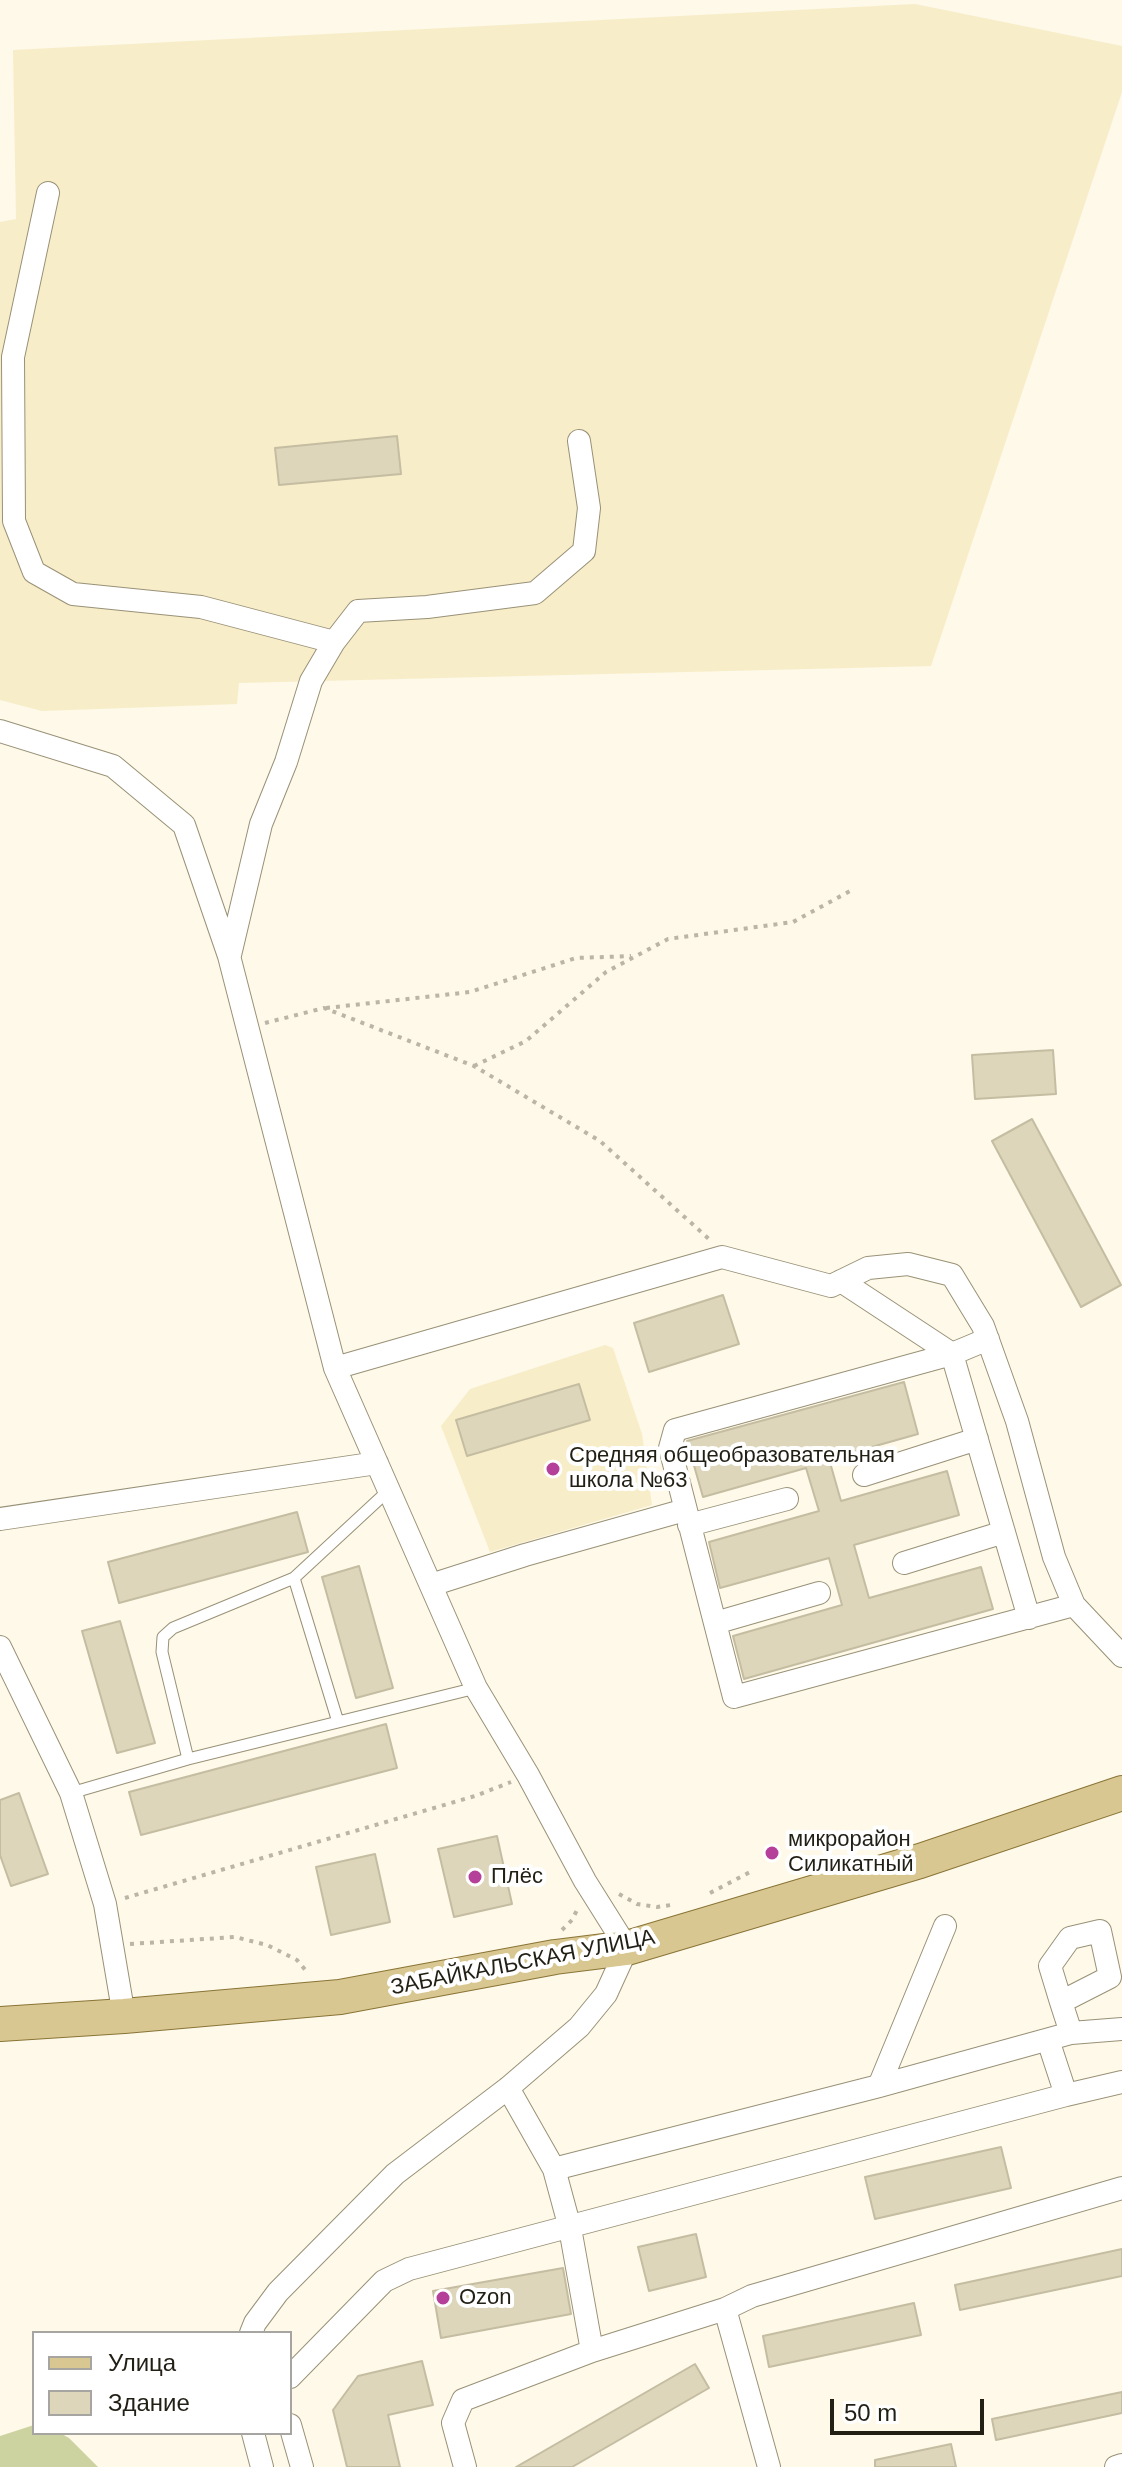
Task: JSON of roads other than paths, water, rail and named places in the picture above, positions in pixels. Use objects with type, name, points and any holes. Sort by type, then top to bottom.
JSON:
[{"type":"main road","name":"ЗАБАЙКАЛЬСКАЯ УЛИЦА","points":[[0,2024],[340,1997],[555,1957],[627,1948],[920,1861],[1122,1793]]},
{"type":"street","points":[[48,193],[13,357],[14,521],[34,572],[73,594],[201,607],[334,642]]},
{"type":"street","points":[[229,956],[261,824],[286,762],[311,681],[334,642],[358,611],[427,607],[535,593],[584,551],[589,508],[579,441]]},
{"type":"street","points":[[0,731],[113,766],[184,825],[229,956],[335,1368],[476,1688],[528,1775],[585,1881],[627,1948],[606,1994],[579,2027],[508,2088],[395,2174],[278,2292],[252,2331]]},
{"type":"street","points":[[335,1368],[722,1257],[831,1286],[868,1268],[908,1264],[952,1275],[988,1339],[1017,1421],[1054,1557],[1074,1605],[1122,1656]]},
{"type":"street","points":[[841,1281],[952,1354],[1029,1618]]},
{"type":"street","points":[[988,1339],[952,1354],[675,1430],[670,1448],[734,1697],[1074,1605]]},
{"type":"street","points":[[864,1475],[977,1439]]},
{"type":"street","points":[[0,1519],[377,1463]]},
{"type":"street","points":[[431,1585],[525,1555],[687,1517],[787,1499]]},
{"type":"street","points":[[904,1563],[1004,1532]]},
{"type":"street","points":[[715,1623],[819,1593]]},
{"type":"street","points":[[0,1647],[71,1793],[105,1904],[124,2016]]},
{"type":"street","points":[[879,2086],[945,1926]]},
{"type":"street","points":[[1061,2002],[1071,2033]]},
{"type":"street","points":[[554,2169],[879,2086],[1071,2033],[1122,2029]]},
{"type":"street","points":[[1048,2040],[1066,2095]]},
{"type":"street","points":[[292,2375],[384,2281],[409,2269],[1122,2082]]},
{"type":"street","points":[[508,2088],[554,2169],[570,2228],[592,2351]]},
{"type":"street","points":[[465,2467],[453,2423],[463,2400],[592,2351],[725,2309],[752,2296],[1122,2188]]},
{"type":"street","points":[[725,2309],[769,2467]]},
{"type":"street","points":[[292,2432],[302,2467]]},
{"type":"street","points":[[254,2435],[262,2467]]},
{"type":"lane","points":[[188,1759],[162,1652],[163,1637],[173,1628],[294,1578],[389,1490]]},
{"type":"lane","points":[[294,1578],[338,1722]]},
{"type":"lane","points":[[71,1793],[188,1759],[476,1688]]},
{"type":"place","name":"Средняя общеобразовательная школа №63","points":[[553,1469]]},
{"type":"place","name":"микрорайон Силикатный","points":[[772,1853]]},
{"type":"place","name":"Плёс","points":[[475,1877]]},
{"type":"place","name":"Ozon","points":[[443,2298]]}]
